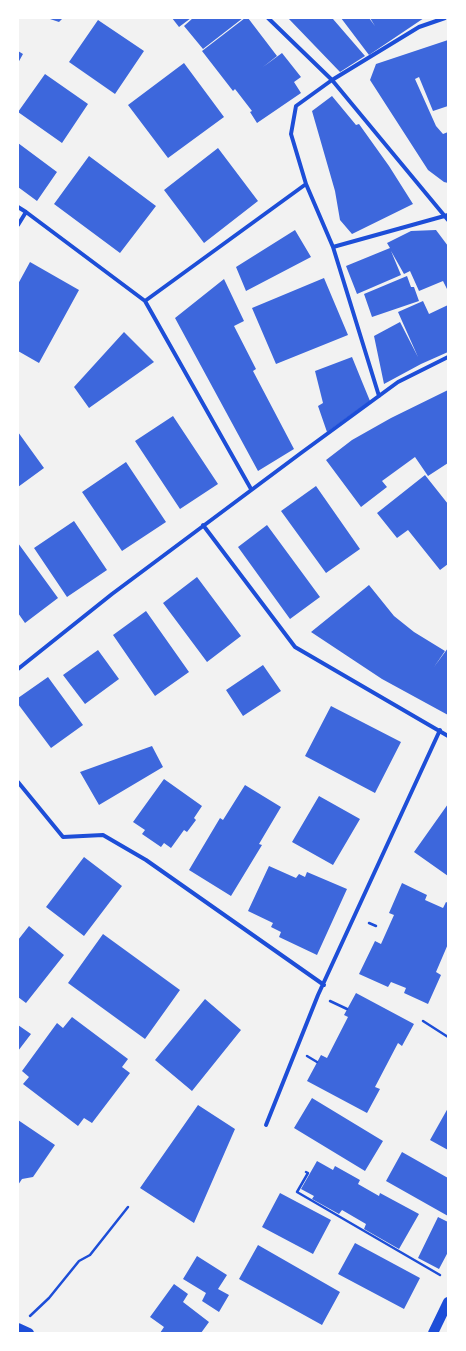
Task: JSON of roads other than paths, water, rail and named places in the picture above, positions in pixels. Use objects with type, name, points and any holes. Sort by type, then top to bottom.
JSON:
[{"type":"main road","points":[[433,1333],[448,1302]]},
{"type":"main road","points":[[18,1328],[29,1333]]},
{"type":"street","points":[[268,18],[332,80],[448,220]]},
{"type":"street","points":[[379,396],[333,248],[306,184],[291,134],[296,106],[332,80],[419,27],[445,18]]},
{"type":"street","points":[[145,301],[306,184]]},
{"type":"street","points":[[18,207],[145,301],[251,489]]},
{"type":"street","points":[[18,225],[26,212]]},
{"type":"street","points":[[333,248],[446,216]]},
{"type":"street","points":[[18,669],[112,594],[203,525],[398,382],[448,357]]},
{"type":"street","points":[[203,525],[295,647],[448,736]]},
{"type":"street","points":[[266,1125],[318,995],[324,985],[440,730]]},
{"type":"street","points":[[18,782],[63,837],[103,835],[146,860],[324,985]]}]
